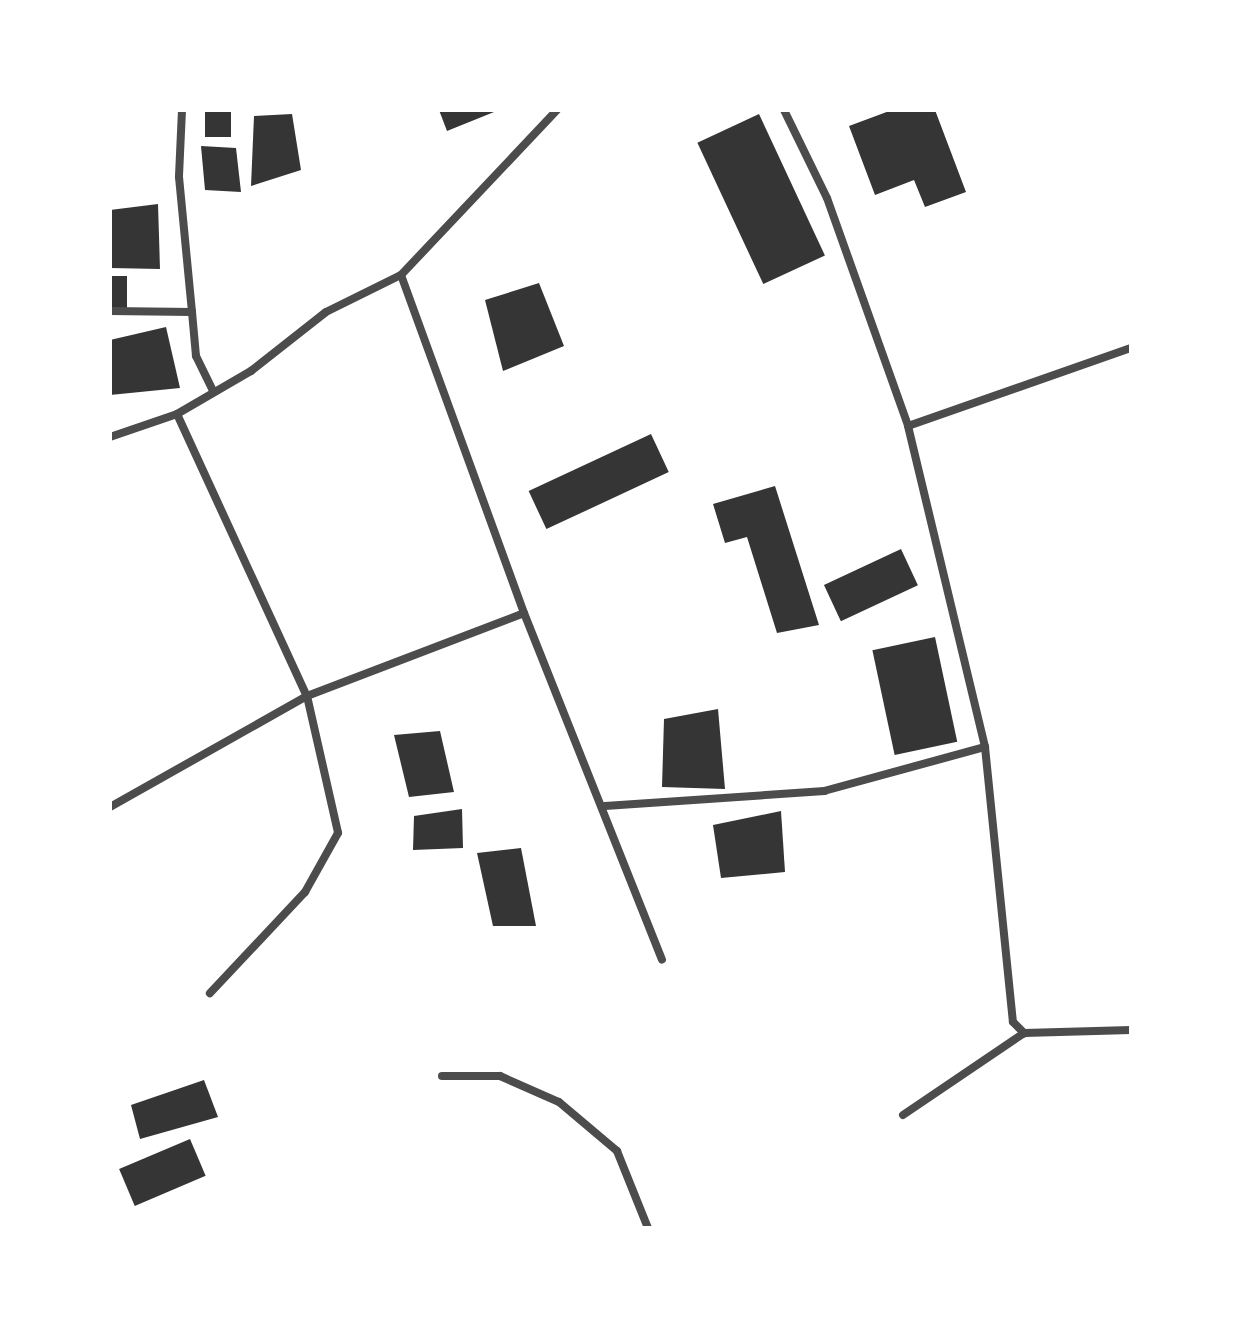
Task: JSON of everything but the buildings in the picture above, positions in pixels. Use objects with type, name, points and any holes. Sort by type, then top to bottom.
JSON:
[{"type":"street","points":[[182,110],[179,177],[196,356],[213,391]]},
{"type":"street","points":[[110,437],[177,414],[326,312],[401,275],[557,110]]},
{"type":"street","points":[[784,110],[827,198],[908,426],[985,747],[1007,1000],[1024,1033]]},
{"type":"street","points":[[401,275],[524,613],[605,806],[662,959]]},
{"type":"street","points":[[110,311],[192,312]]},
{"type":"street","points":[[908,426],[1131,348]]},
{"type":"street","points":[[177,414],[307,696],[336,812],[332,853],[305,892],[210,993]]},
{"type":"street","points":[[110,807],[307,696],[524,613]]},
{"type":"street","points":[[605,806],[824,791],[985,747]]},
{"type":"street","points":[[903,1115],[1024,1033],[1131,1030]]},
{"type":"street","points":[[442,1076],[500,1076],[559,1102],[617,1151],[648,1228]]}]
